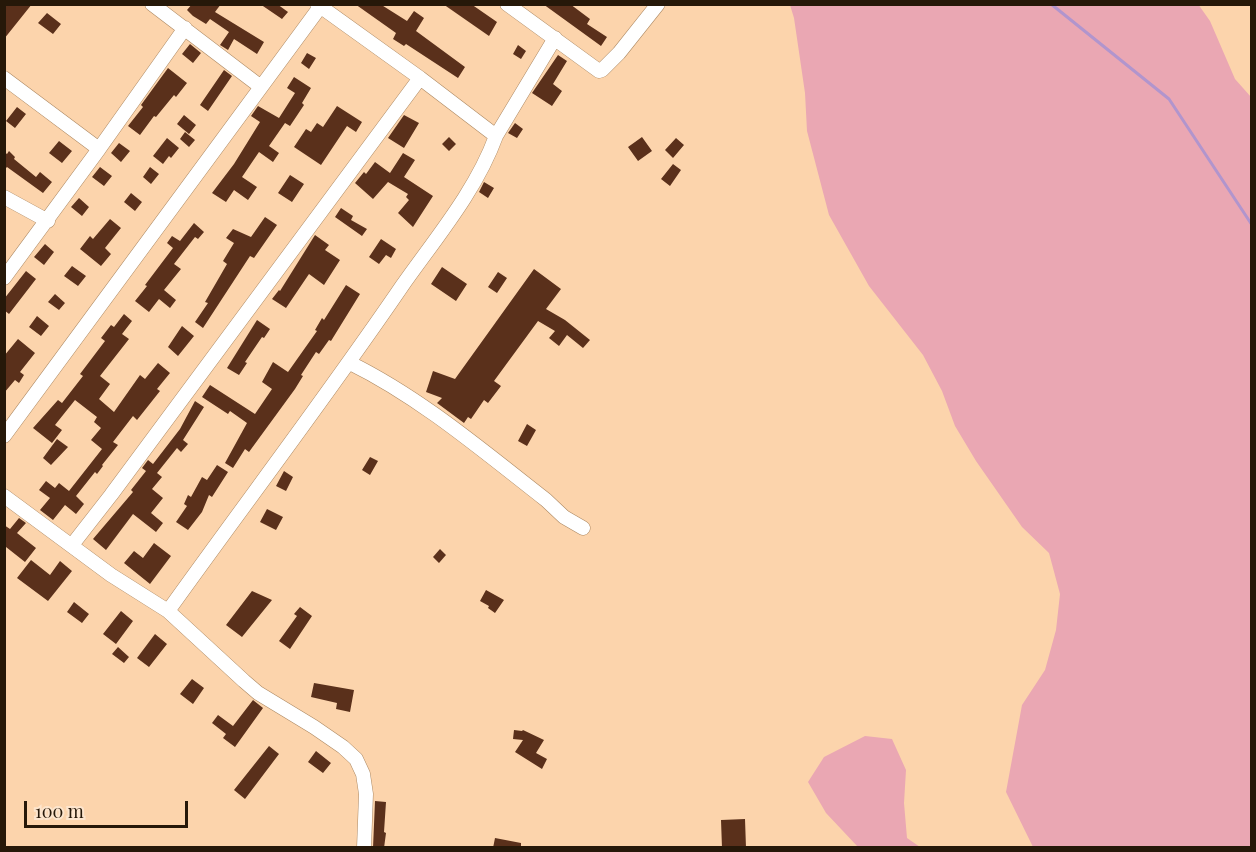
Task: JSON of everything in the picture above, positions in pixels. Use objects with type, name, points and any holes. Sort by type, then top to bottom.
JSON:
[{"type":"street","points":[[152,4],[261,87]]},
{"type":"street","points":[[507,4],[596,69],[602,70],[619,53],[658,4]]},
{"type":"street","points":[[4,436],[319,6],[420,78],[495,136]]},
{"type":"street","points":[[4,278],[48,221],[185,28]]},
{"type":"street","points":[[168,611],[350,363],[466,194],[490,151],[495,136],[555,38]]},
{"type":"street","points":[[4,78],[99,148]]},
{"type":"street","points":[[72,544],[111,495],[420,78]]},
{"type":"street","points":[[4,197],[48,221]]},
{"type":"street","points":[[350,363],[417,402],[546,500],[564,517],[583,528]]},
{"type":"street","points":[[4,496],[111,575],[168,611],[258,693],[314,727],[356,759],[363,774],[366,794],[364,848]]},
{"type":"shaded area","points":[[1198,4],[1210,21],[1235,79],[1251,97],[1251,847],[1033,847],[1006,792],[1022,705],[1045,670],[1056,630],[1060,594],[1049,553],[1022,527],[976,461],[955,426],[942,391],[923,355],[869,286],[829,215],[807,131],[805,93],[790,5]]},
{"type":"shaded area","points":[[865,736],[892,739],[906,770],[904,803],[907,838],[920,847],[858,847],[826,813],[808,782],[824,757]]},
{"type":"building","points":[[4,4],[32,4],[4,39]]},
{"type":"building","points":[[192,4],[221,4],[215,12],[264,42],[257,54],[234,39],[228,50],[220,45],[229,32],[210,19],[206,24],[193,16],[187,10]]},
{"type":"building","points":[[260,4],[277,4],[288,12],[282,19]]},
{"type":"building","points":[[355,4],[380,4],[407,21],[414,11],[424,18],[416,31],[465,67],[458,78],[406,44],[404,46],[393,39],[396,33]]},
{"type":"building","points":[[443,4],[471,4],[497,22],[489,36]]},
{"type":"building","points":[[543,4],[570,4],[590,19],[587,24],[607,37],[601,46]]},
{"type":"building","points":[[47,13],[61,24],[53,34],[38,23]]},
{"type":"building","points":[[190,44],[201,53],[193,63],[182,54]]},
{"type":"building","points":[[518,45],[526,51],[521,59],[513,54]]},
{"type":"building","points":[[307,53],[316,58],[309,69],[301,63]]},
{"type":"building","points":[[558,55],[567,61],[553,84],[562,91],[552,106],[532,93]]},
{"type":"building","points":[[168,68],[187,83],[156,117],[154,116],[140,135],[128,126]]},
{"type":"building","points":[[224,70],[232,76],[208,111],[200,105]]},
{"type":"building","points":[[294,77],[311,88],[302,103],[304,105],[290,126],[285,123],[269,146],[279,153],[273,162],[259,152],[242,177],[257,187],[248,200],[234,190],[226,202],[212,193],[234,164],[260,122],[251,116],[258,106],[279,118],[295,93],[287,88]]},
{"type":"building","points":[[337,106],[362,122],[356,132],[347,126],[321,165],[294,147],[306,129],[311,132],[317,123],[323,127]]},
{"type":"building","points":[[17,107],[26,114],[15,128],[6,121]]},
{"type":"building","points":[[184,115],[196,125],[189,134],[177,124]]},
{"type":"building","points":[[404,115],[419,123],[404,148],[388,138]]},
{"type":"building","points":[[515,123],[523,129],[517,138],[508,133]]},
{"type":"building","points":[[185,132],[195,140],[189,147],[180,139]]},
{"type":"building","points":[[449,137],[456,144],[449,151],[442,144]]},
{"type":"building","points":[[642,137],[652,151],[638,161],[628,147]]},
{"type":"building","points":[[167,138],[179,148],[163,164],[153,156]]},
{"type":"building","points":[[676,138],[684,145],[673,158],[665,150]]},
{"type":"building","points":[[59,141],[72,151],[62,163],[49,153]]},
{"type":"building","points":[[119,143],[130,151],[121,162],[111,153]]},
{"type":"building","points":[[9,151],[15,157],[14,159],[36,177],[40,172],[52,182],[43,193],[7,167],[4,170],[4,152],[7,154]]},
{"type":"building","points":[[403,153],[415,160],[404,177],[433,196],[413,227],[398,213],[409,200],[406,197],[408,194],[388,182],[373,199],[355,183],[375,162],[390,173]]},
{"type":"building","points":[[673,164],[681,170],[670,186],[661,179]]},
{"type":"building","points":[[100,167],[112,176],[104,186],[92,177]]},
{"type":"building","points":[[150,167],[159,174],[151,184],[143,177]]},
{"type":"building","points":[[290,175],[304,184],[292,202],[278,193]]},
{"type":"building","points":[[484,182],[494,188],[488,198],[479,192]]},
{"type":"building","points":[[131,193],[142,202],[135,211],[124,202]]},
{"type":"building","points":[[79,198],[89,207],[82,216],[71,207]]},
{"type":"building","points":[[341,208],[353,216],[351,220],[367,229],[362,236],[335,217]]},
{"type":"building","points":[[265,217],[277,225],[254,258],[250,256],[203,328],[195,322],[208,303],[205,302],[227,264],[223,261],[234,243],[226,238],[233,229],[251,237]]},
{"type":"building","points":[[110,219],[121,228],[105,248],[111,254],[101,266],[80,249],[90,236],[93,239]]},
{"type":"building","points":[[194,223],[204,232],[198,239],[195,237],[174,264],[181,269],[164,290],[176,300],[170,308],[159,299],[149,312],[135,301],[173,248],[167,243],[172,236],[180,241]]},
{"type":"building","points":[[315,235],[329,245],[325,250],[340,260],[324,285],[309,274],[286,308],[272,299],[280,291]]},
{"type":"building","points":[[381,239],[396,249],[391,258],[386,255],[379,264],[369,257]]},
{"type":"building","points":[[45,244],[54,252],[44,265],[34,257]]},
{"type":"building","points":[[72,266],[86,276],[78,286],[64,276]]},
{"type":"building","points":[[442,267],[467,284],[456,301],[431,284]]},
{"type":"building","points":[[534,269],[561,289],[546,309],[565,320],[590,340],[583,348],[567,335],[559,346],[549,338],[555,331],[538,321],[494,381],[501,386],[488,403],[484,400],[471,419],[468,417],[464,423],[437,403],[442,398],[426,392],[433,371],[455,379]]},
{"type":"building","points":[[26,271],[36,279],[9,314],[4,310],[4,299]]},
{"type":"building","points":[[498,272],[507,278],[497,293],[488,287]]},
{"type":"building","points":[[346,285],[360,294],[331,341],[329,340],[319,354],[316,352],[295,389],[249,452],[245,449],[233,468],[225,463],[247,423],[230,411],[228,414],[202,397],[210,385],[255,414],[272,389],[262,382],[273,362],[288,372]]},
{"type":"building","points":[[55,294],[65,303],[59,310],[48,302]]},
{"type":"building","points":[[124,314],[132,321],[122,334],[129,339],[100,376],[110,384],[99,399],[114,412],[140,375],[145,379],[158,363],[170,373],[157,389],[160,391],[137,420],[133,416],[113,442],[118,445],[97,474],[95,472],[76,496],[84,504],[76,514],[65,505],[53,520],[40,510],[50,498],[39,490],[46,481],[55,488],[59,483],[69,491],[102,449],[91,440],[101,428],[94,422],[97,417],[75,400],[55,425],[62,430],[52,443],[33,428],[58,400],[62,403],[83,376],[80,374],[105,341],[101,338]]},
{"type":"building","points":[[37,316],[49,326],[41,336],[29,327]]},
{"type":"building","points":[[257,320],[270,329],[245,362],[247,363],[239,375],[227,368]]},
{"type":"building","points":[[182,326],[194,336],[178,356],[168,347]]},
{"type":"building","points":[[18,339],[35,353],[20,372],[24,375],[19,383],[15,380],[4,393],[4,356]]},
{"type":"building","points":[[195,401],[204,407],[183,440],[188,444],[181,452],[177,448],[157,473],[162,477],[152,489],[163,498],[151,513],[163,523],[156,532],[133,514],[106,550],[93,539],[133,492],[131,490],[146,471],[142,468],[148,460],[153,464],[180,429]]},
{"type":"building","points":[[527,424],[536,430],[527,446],[518,441]]},
{"type":"building","points":[[57,439],[68,447],[51,465],[43,458]]},
{"type":"building","points":[[370,457],[378,461],[370,475],[362,470]]},
{"type":"building","points":[[217,465],[228,472],[212,497],[209,495],[202,512],[188,530],[176,522],[187,506],[184,504],[188,495],[191,497],[202,477],[207,480]]},
{"type":"building","points":[[284,471],[293,477],[286,491],[276,486]]},
{"type":"building","points":[[267,509],[283,517],[276,530],[260,522]]},
{"type":"building","points":[[19,518],[26,523],[17,533],[36,548],[25,562],[6,547],[4,548],[4,525],[10,529]]},
{"type":"building","points":[[154,543],[171,556],[150,584],[124,563],[134,551],[143,558]]},
{"type":"building","points":[[440,549],[446,555],[439,563],[433,557]]},
{"type":"building","points":[[31,560],[50,575],[60,561],[72,571],[48,601],[17,578]]},
{"type":"building","points":[[486,590],[504,600],[495,613],[480,601]]},
{"type":"building","points":[[252,591],[272,600],[242,637],[226,625]]},
{"type":"building","points":[[74,602],[89,614],[82,623],[67,612]]},
{"type":"building","points":[[300,607],[312,616],[290,649],[279,641],[297,616],[294,614]]},
{"type":"building","points":[[121,611],[133,621],[116,644],[103,634]]},
{"type":"building","points":[[155,634],[167,644],[149,667],[137,658]]},
{"type":"building","points":[[118,647],[129,657],[124,663],[112,654]]},
{"type":"building","points":[[192,679],[204,688],[193,704],[180,694]]},
{"type":"building","points":[[314,683],[354,690],[350,712],[336,709],[337,703],[311,697]]},
{"type":"building","points":[[253,700],[263,708],[235,747],[223,738],[226,734],[212,723],[218,715],[233,726]]},
{"type":"building","points":[[514,730],[523,730],[544,740],[536,753],[547,759],[542,769],[515,752],[523,740],[513,739]]},
{"type":"building","points":[[269,746],[279,754],[245,799],[234,790]]},
{"type":"building","points":[[316,751],[331,763],[323,773],[308,762]]},
{"type":"building","points":[[375,801],[386,802],[384,848],[373,848]]},
{"type":"building","points":[[745,819],[746,848],[722,848],[721,820]]},
{"type":"building","points":[[495,838],[521,843],[521,848],[493,848]]},
{"type":"waterway","points":[[1051,4],[1169,99],[1252,225]]}]
